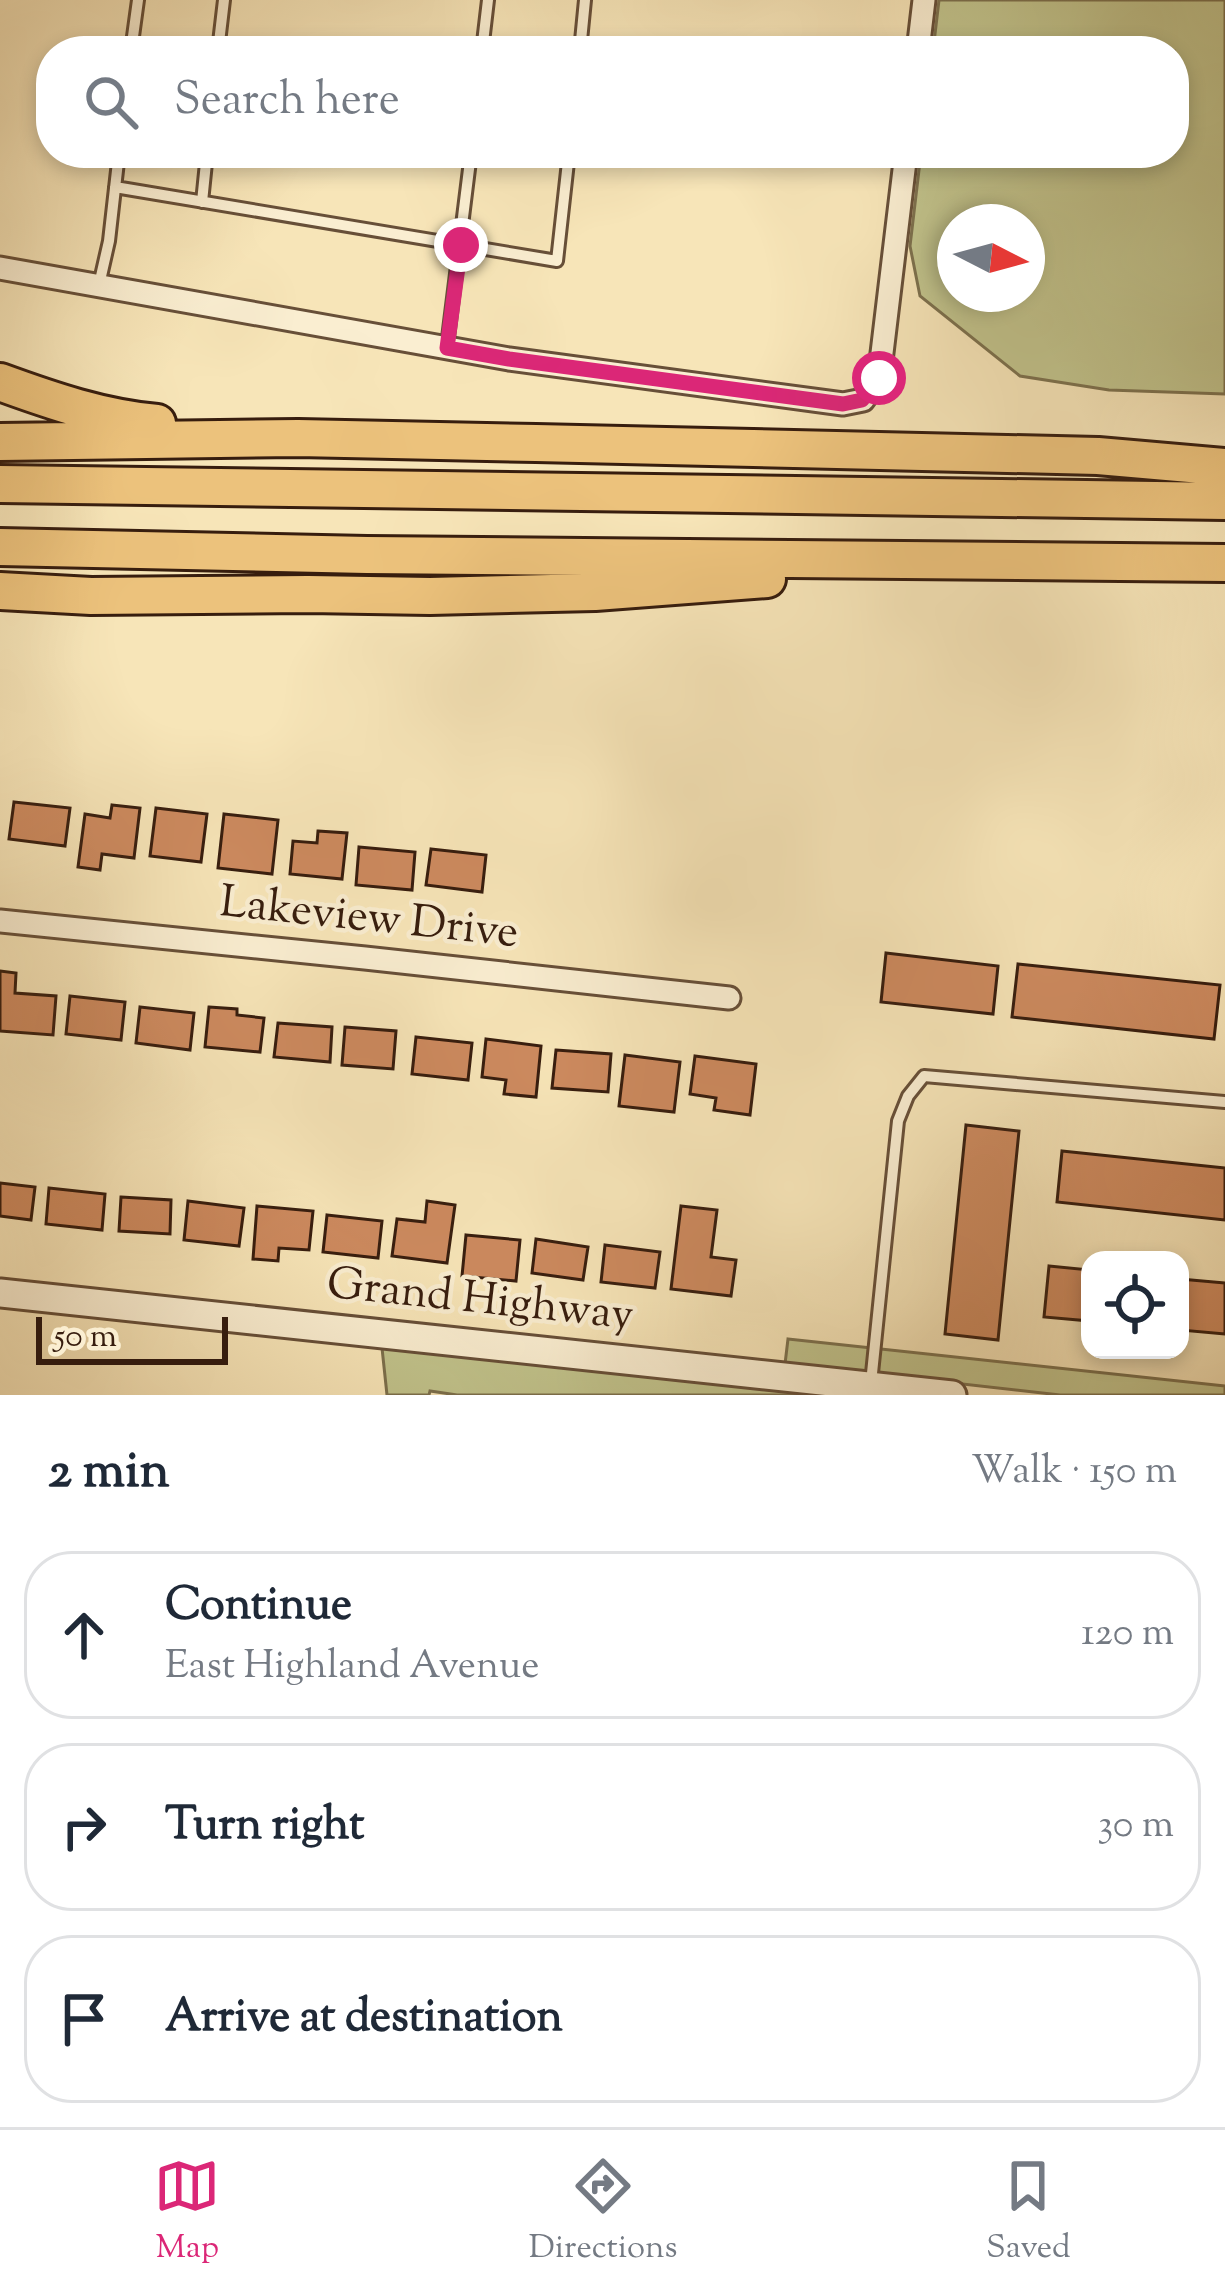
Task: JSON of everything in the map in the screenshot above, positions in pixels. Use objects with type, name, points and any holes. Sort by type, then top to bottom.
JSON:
[{"type":"highway","points":[[0,382],[58,404],[127,420],[298,438]]},
{"type":"highway","points":[[0,442],[298,438],[1098,456],[1225,467]]},
{"type":"highway","points":[[0,484],[1225,501]]},
{"type":"highway","points":[[0,547],[344,555],[1225,562]]},
{"type":"highway","points":[[0,591],[91,596],[595,592],[998,560]]},
{"type":"highway","points":[[0,619],[91,596]]},
{"type":"street","points":[[920,36],[924,0]]},
{"type":"street","points":[[0,268],[509,359],[843,404],[862,400],[879,378],[904,168]]},
{"type":"street","name":"Lakeview Drive","points":[[0,921],[729,998]]},
{"type":"street","name":"Grand Highway","points":[[0,1293],[815,1388],[871,1386],[952,1395]]},
{"type":"lane","points":[[133,36],[138,0]]},
{"type":"lane","points":[[220,36],[224,0]]},
{"type":"lane","points":[[484,36],[488,0]]},
{"type":"lane","points":[[581,36],[585,0]]},
{"type":"lane","points":[[99,285],[117,168]]},
{"type":"lane","points":[[202,202],[205,168]]},
{"type":"lane","points":[[447,348],[469,168]]},
{"type":"lane","points":[[115,187],[557,261],[567,168]]},
{"type":"lane","points":[[871,1386],[898,1121],[908,1096],[925,1076],[1225,1102]]},
{"type":"green space","points":[[939,0],[1225,0],[1225,394],[1109,390],[1020,376],[940,312],[1045,312],[1045,204],[937,204],[937,310],[920,296],[910,246],[919,168],[1189,168],[1189,36],[935,36]]},
{"type":"green space","points":[[788,1339],[1225,1386],[1225,1395],[1060,1395],[785,1364]]},
{"type":"green space","points":[[382,1348],[827,1395],[457,1395],[430,1391],[429,1395],[387,1395]]},
{"type":"building","points":[[14,802],[70,808],[65,846],[9,839]]},
{"type":"building","points":[[112,805],[140,808],[134,858],[102,854],[100,870],[78,867],[85,814],[110,818]]},
{"type":"building","points":[[156,808],[207,814],[201,862],[150,856]]},
{"type":"building","points":[[224,814],[278,820],[272,874],[218,868]]},
{"type":"building","points":[[318,831],[347,833],[342,879],[290,874],[293,841],[317,843]]},
{"type":"building","points":[[359,847],[415,852],[412,890],[356,885]]},
{"type":"building","points":[[431,849],[486,855],[482,892],[426,885]]},
{"type":"building","points":[[886,953],[998,966],[993,1014],[881,1002]]},
{"type":"building","points":[[1018,964],[1220,985],[1214,1039],[1012,1017]]},
{"type":"building","points":[[0,971],[16,973],[15,993],[56,996],[53,1035],[0,1031]]},
{"type":"building","points":[[70,996],[125,1002],[121,1040],[66,1034]]},
{"type":"building","points":[[140,1007],[194,1013],[190,1050],[136,1043]]},
{"type":"building","points":[[209,1007],[264,1018],[260,1052],[205,1047]]},
{"type":"building","points":[[278,1023],[332,1027],[330,1062],[274,1057]]},
{"type":"building","points":[[345,1027],[396,1031],[393,1069],[342,1065]]},
{"type":"building","points":[[416,1037],[472,1043],[468,1080],[412,1074]]},
{"type":"building","points":[[486,1039],[541,1046],[536,1097],[504,1094],[506,1080],[482,1077]]},
{"type":"building","points":[[556,1050],[611,1054],[608,1092],[552,1088]]},
{"type":"building","points":[[625,1055],[680,1062],[674,1112],[619,1106]]},
{"type":"building","points":[[695,1056],[756,1064],[750,1115],[714,1110],[716,1098],[690,1094]]},
{"type":"building","points":[[966,1125],[1019,1131],[998,1340],[945,1334]]},
{"type":"building","points":[[1062,1151],[1225,1168],[1225,1220],[1057,1202]]},
{"type":"building","points":[[0,1183],[35,1187],[31,1220],[0,1216]]},
{"type":"building","points":[[49,1188],[105,1194],[102,1230],[46,1224]]},
{"type":"building","points":[[121,1197],[171,1200],[170,1234],[119,1231]]},
{"type":"building","points":[[188,1201],[244,1208],[239,1246],[184,1240]]},
{"type":"building","points":[[427,1201],[455,1205],[447,1263],[392,1256],[397,1219],[425,1222]]},
{"type":"building","points":[[257,1206],[313,1211],[309,1250],[279,1248],[278,1261],[253,1259]]},
{"type":"building","points":[[681,1206],[717,1210],[711,1257],[736,1260],[731,1296],[671,1289]]},
{"type":"building","points":[[327,1215],[382,1221],[378,1258],[323,1252]]},
{"type":"building","points":[[466,1235],[520,1240],[516,1281],[462,1276]]},
{"type":"building","points":[[536,1239],[588,1247],[583,1280],[532,1273]]},
{"type":"building","points":[[605,1245],[660,1252],[655,1288],[601,1282]]},
{"type":"building","points":[[1049,1266],[1081,1269],[1081,1320],[1044,1317]]},
{"type":"building","points":[[1189,1280],[1225,1283],[1225,1334],[1189,1331]]},
{"type":"route","points":[[461,245],[447,348],[843,404],[862,400],[879,378]]}]
